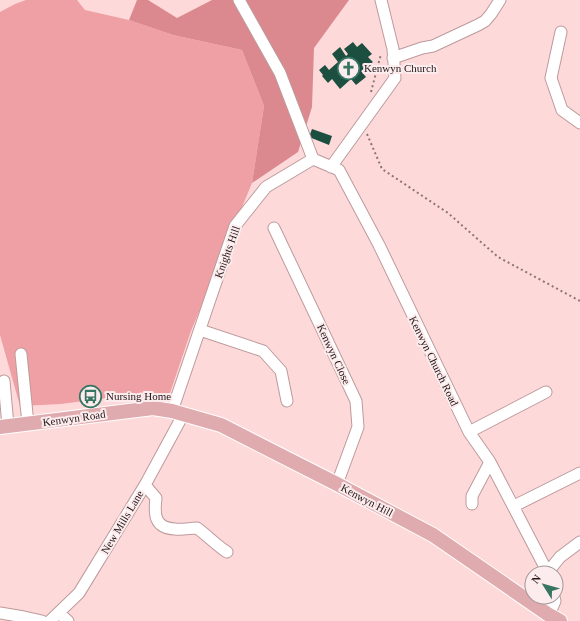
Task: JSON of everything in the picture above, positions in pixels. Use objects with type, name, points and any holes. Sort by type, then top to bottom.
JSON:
[{"type":"main road","name":"Kenwyn Road","points":[[4,427],[153,408],[178,413]]},
{"type":"main road","name":"Kenwyn Hill","points":[[178,413],[220,426],[337,484],[434,535],[555,618]]},
{"type":"street","points":[[239,0],[280,73],[313,159]]},
{"type":"street","points":[[331,167],[395,78],[392,49],[380,0]]},
{"type":"street","points":[[393,58],[422,48],[433,46],[478,25],[485,21],[500,0]]},
{"type":"street","points":[[561,32],[552,78],[562,110],[580,123]]},
{"type":"street","name":"Kenwyn Church Road","points":[[313,159],[339,170],[379,245],[469,432],[490,462],[544,565]]},
{"type":"street","name":"Knights Hill","points":[[178,413],[200,330],[234,226],[266,187],[313,159]]},
{"type":"street","name":"Kenwyn Close","points":[[274,228],[356,400],[358,427],[337,484]]},
{"type":"street","points":[[200,330],[263,351],[281,371],[287,401]]},
{"type":"street","points":[[21,354],[28,424]]},
{"type":"street","points":[[4,381],[4,427]]},
{"type":"street","points":[[469,432],[546,392]]},
{"type":"street","name":"New Mills Lane","points":[[50,621],[79,593],[145,485],[178,413]]},
{"type":"street","points":[[472,504],[472,496],[490,462]]},
{"type":"street","points":[[514,506],[580,473]]},
{"type":"street","points":[[145,485],[156,498],[154,510],[156,519],[164,526],[175,529],[198,528],[218,547],[227,552]]},
{"type":"street","points":[[554,565],[560,557],[580,542]]},
{"type":"street","points":[[555,605],[555,618]]},
{"type":"street","points":[[0,613],[24,616],[42,621]]},
{"type":"street","points":[[59,613],[68,621]]},
{"type":"path","points":[[370,93],[382,52]]},
{"type":"path","points":[[362,124],[382,169],[448,213],[498,257],[580,301]]},
{"type":"shaded area","points":[[26,0],[77,0],[85,10],[129,20],[173,35],[242,50],[264,106],[252,183],[191,331],[170,393],[115,397],[61,404],[20,406],[0,335],[0,12]]},
{"type":"shaded area","points":[[137,0],[148,0],[177,18],[212,0],[349,0],[314,48],[312,107],[298,152],[252,183],[264,106],[242,50],[173,35],[129,20]]},
{"type":"building","name":"Kenwyn Church","points":[[353,42],[357,47],[362,43],[372,54],[368,57],[373,62],[361,71],[366,77],[356,85],[351,79],[340,89],[332,79],[328,83],[319,70],[325,65],[329,70],[338,62],[332,54],[340,47],[346,56],[348,54],[344,49]]},
{"type":"building","points":[[312,129],[332,136],[329,145],[309,137]]},
{"type":"place","name":"Kenwyn Church","points":[[348,68]]},
{"type":"place","name":"Nursing Home","points":[[91,396]]}]
